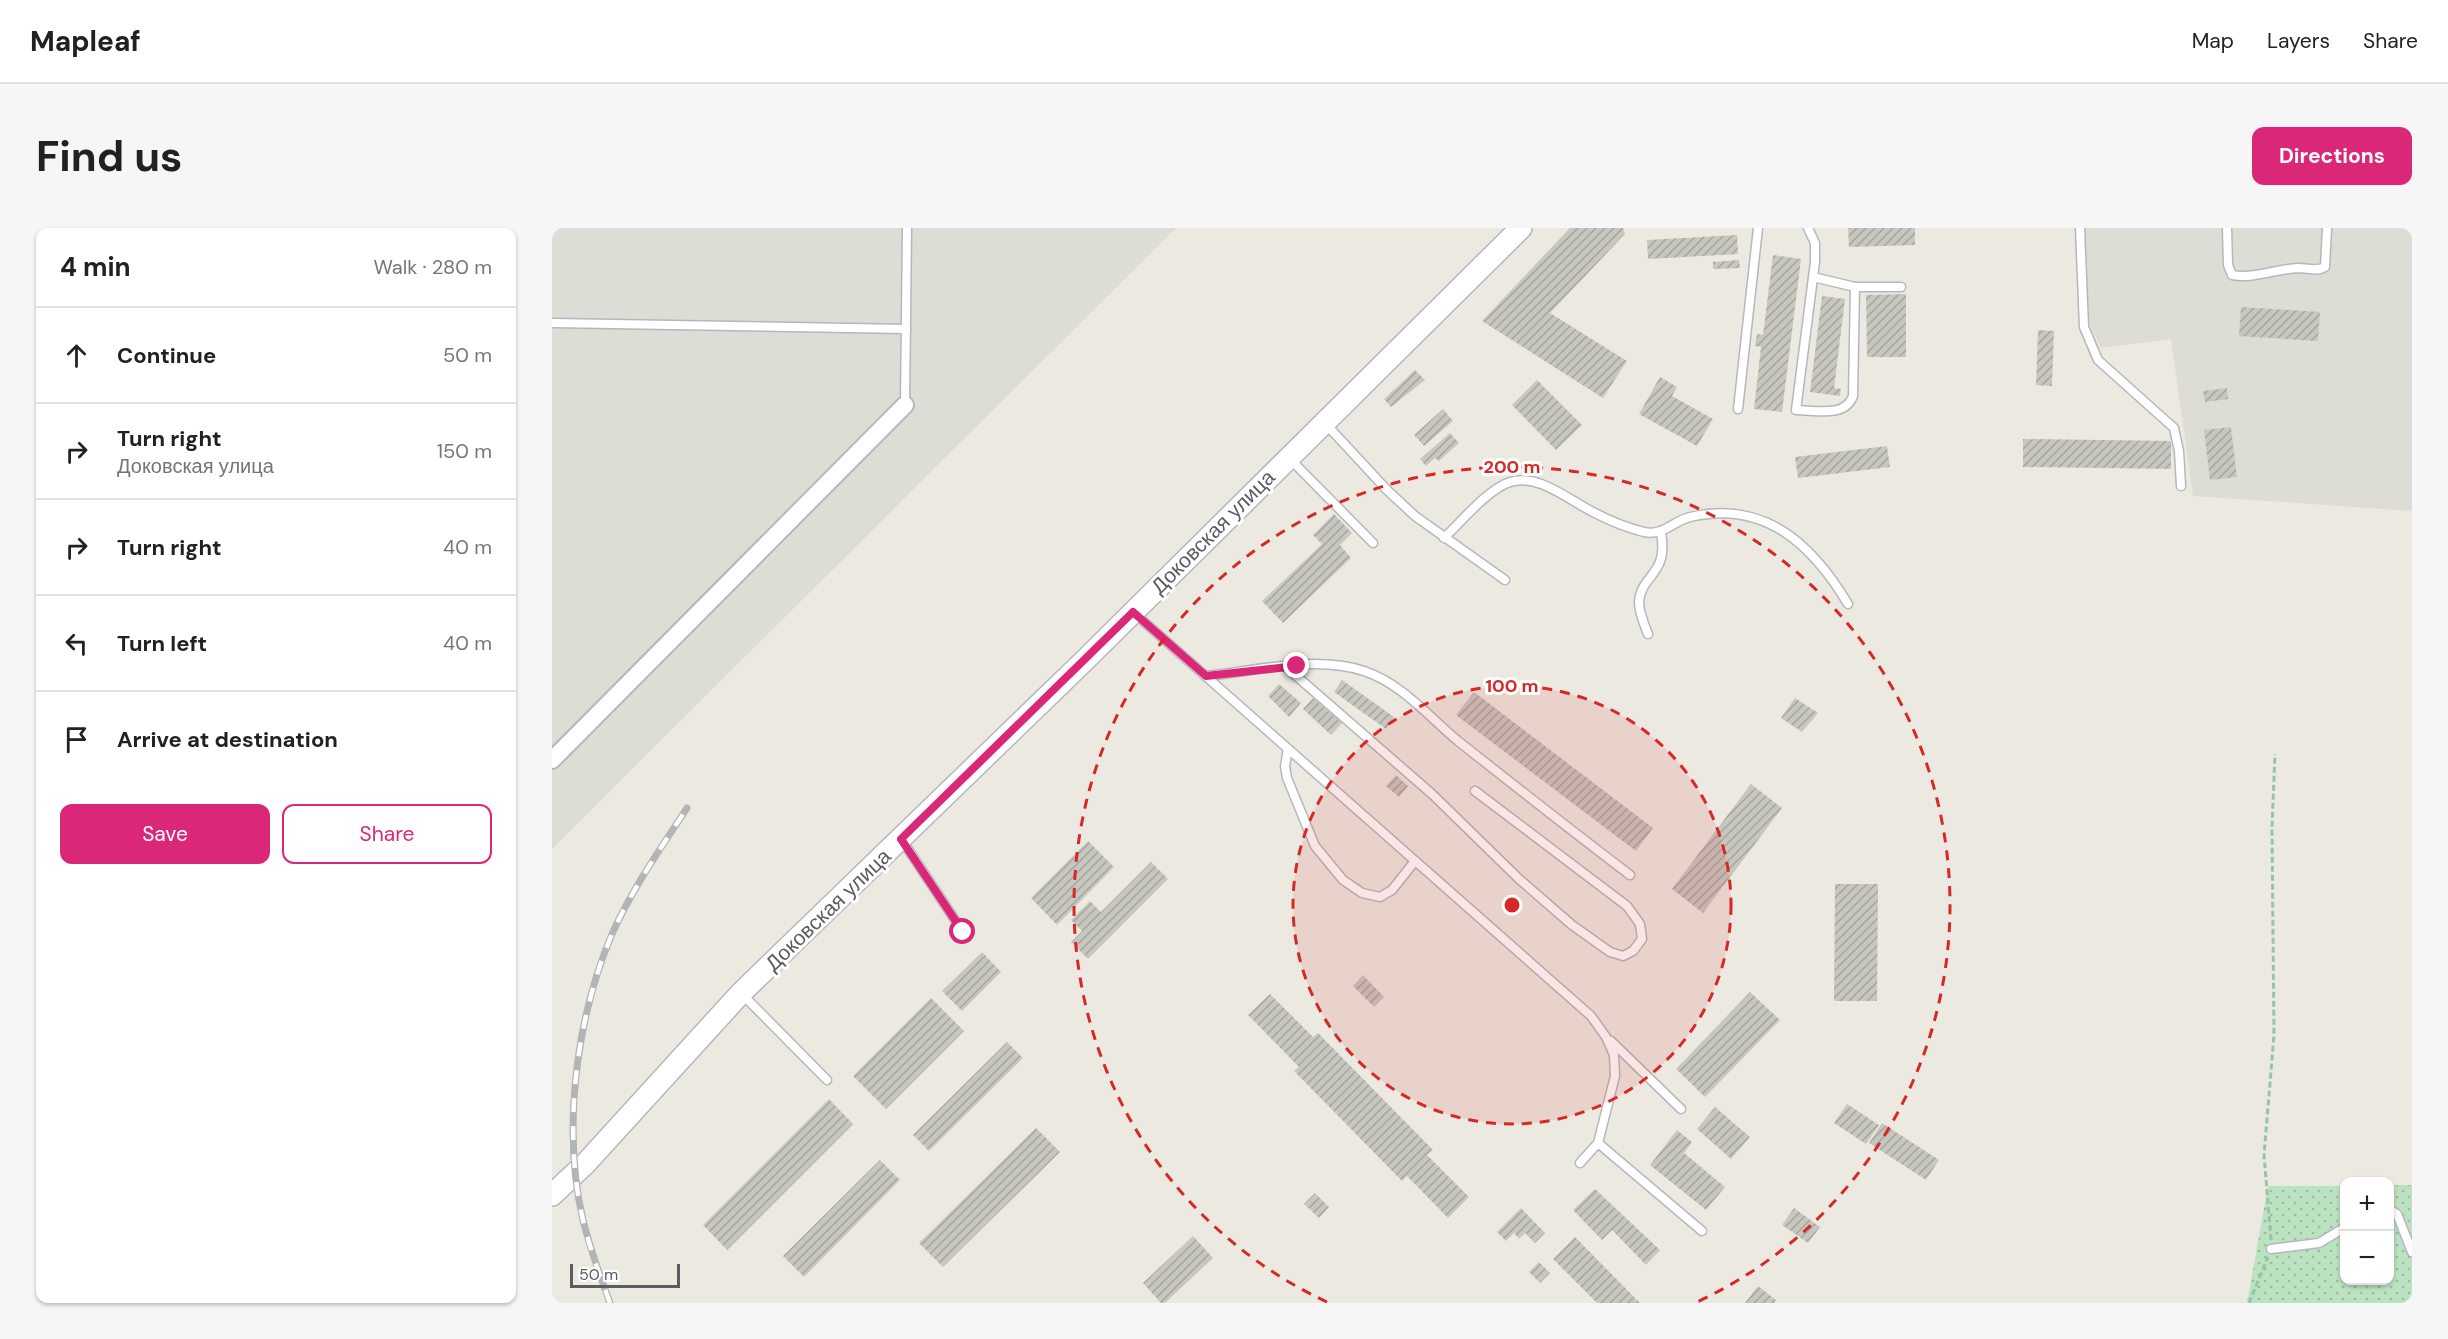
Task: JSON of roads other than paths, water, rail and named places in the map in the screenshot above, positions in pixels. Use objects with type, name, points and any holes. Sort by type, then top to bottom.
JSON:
[{"type":"street","name":"Доковская улица","points":[[552,1195],[586,1163],[741,993],[1133,612],[1521,228]]},
{"type":"street","points":[[552,760],[905,405]]},
{"type":"lane","points":[[905,405],[907,228]]},
{"type":"lane","points":[[1738,410],[1758,228]]},
{"type":"lane","points":[[1808,228],[1815,243],[1814,277],[1796,410],[1842,410],[1849,406],[1853,396],[1855,287]]},
{"type":"lane","points":[[2080,228],[2084,327],[2098,360],[2174,428],[2179,451],[2181,486]]},
{"type":"lane","points":[[2227,228],[2228,265],[2232,275],[2243,277],[2297,268],[2318,271],[2325,267],[2328,228]]},
{"type":"lane","points":[[1814,277],[1855,287],[1901,287]]},
{"type":"lane","points":[[552,323],[906,328]]},
{"type":"lane","points":[[1323,422],[1387,490],[1444,538],[1504,580]]},
{"type":"lane","points":[[1288,457],[1373,543]]},
{"type":"lane","points":[[1444,538],[1491,494],[1509,482],[1526,480],[1543,485],[1596,514],[1645,532],[1661,533],[1684,518],[1702,514],[1729,513],[1760,518],[1785,531],[1811,552],[1830,573],[1848,604]]},
{"type":"lane","points":[[1648,634],[1639,602],[1642,592],[1662,561],[1661,533]]},
{"type":"lane","points":[[1133,612],[1591,1016],[1606,1037],[1681,1108]]},
{"type":"lane","points":[[1206,676],[1286,667],[1323,666],[1362,670],[1392,683],[1428,717],[1630,875]]},
{"type":"lane","points":[[1286,667],[1432,794],[1519,879],[1572,925],[1610,951],[1623,956],[1633,951],[1642,939],[1641,931],[1640,924],[1627,906],[1475,791]]},
{"type":"lane","points":[[1288,749],[1285,766],[1295,798],[1316,846],[1343,880],[1362,893],[1380,897],[1392,890],[1415,861]]},
{"type":"lane","points":[[901,839],[963,932]]},
{"type":"lane","points":[[741,993],[827,1080]]},
{"type":"lane","points":[[1580,1163],[1598,1143],[1615,1076],[1614,1055],[1606,1037]]},
{"type":"lane","points":[[1598,1143],[1702,1231]]},
{"type":"lane","points":[[2394,1212],[2397,1214],[2412,1252]]},
{"type":"lane","points":[[2271,1249],[2319,1243],[2340,1230]]},
{"type":"railway","points":[[610,1303],[586,1231],[577,1185],[573,1112],[581,1038],[589,1002],[612,934],[638,885],[687,808]]}]
